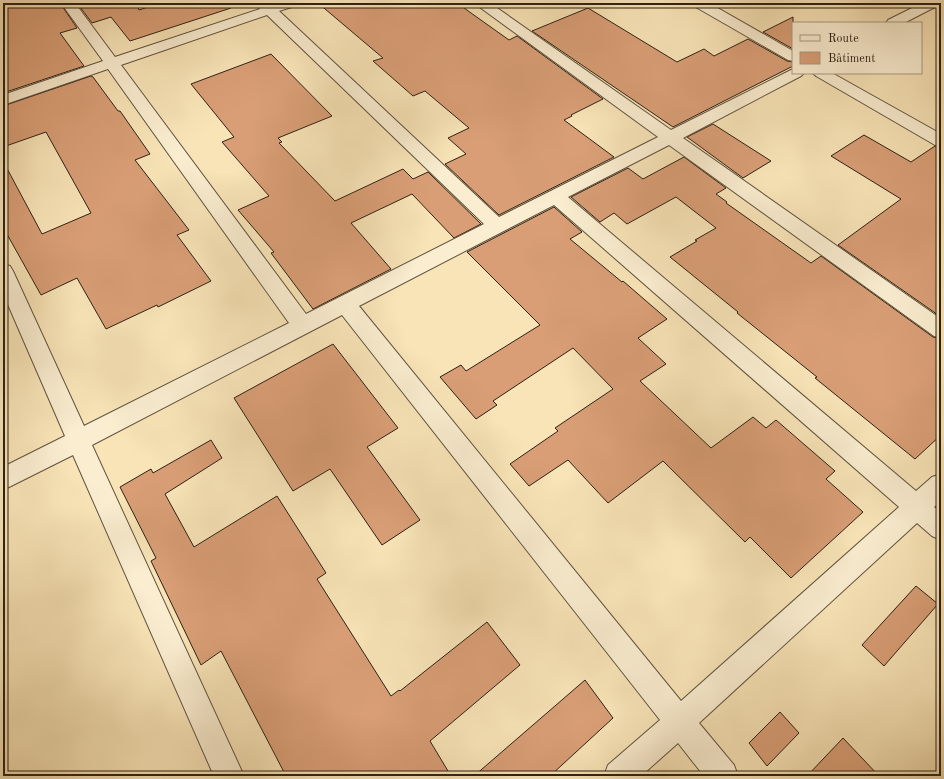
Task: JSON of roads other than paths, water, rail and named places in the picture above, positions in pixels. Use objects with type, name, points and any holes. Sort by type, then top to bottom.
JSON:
[{"type":"street","points":[[68,3],[302,326]]},
{"type":"street","points":[[3,100],[112,64],[266,6],[290,3]]},
{"type":"street","points":[[481,3],[941,330]]},
{"type":"street","points":[[699,3],[792,56]]},
{"type":"street","points":[[895,22],[928,4],[941,12]]},
{"type":"street","points":[[266,6],[497,226]]},
{"type":"street","points":[[3,479],[794,74]]},
{"type":"street","points":[[823,74],[941,141]]},
{"type":"street","points":[[554,196],[941,528]]},
{"type":"street","points":[[4,273],[229,776]]},
{"type":"street","points":[[345,304],[723,776]]},
{"type":"street","points":[[619,776],[941,485]]}]
